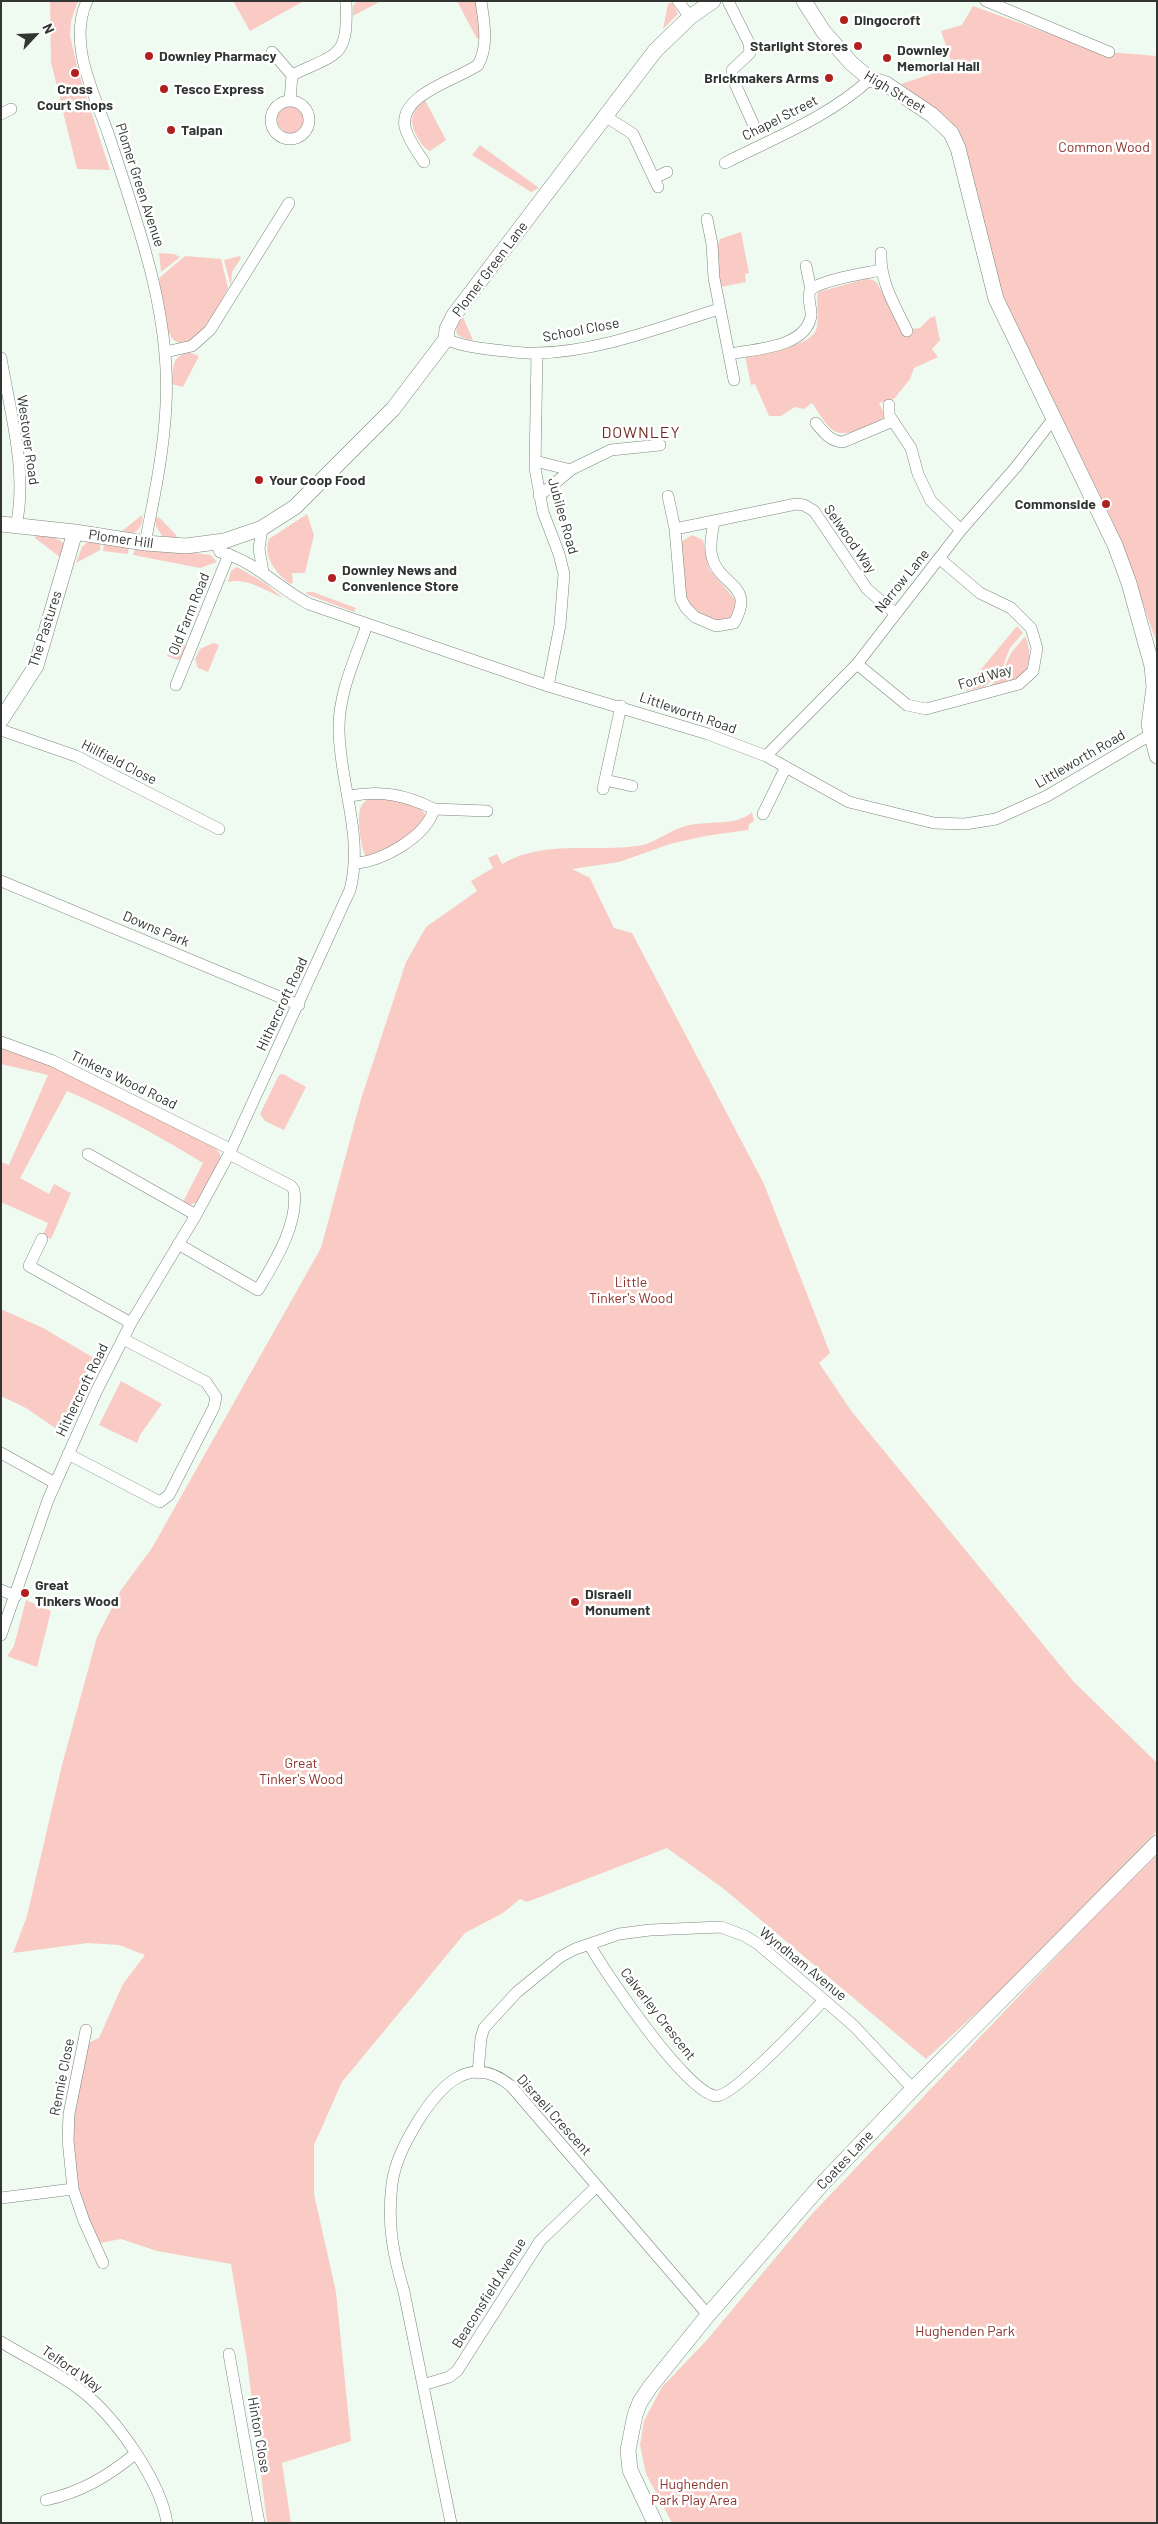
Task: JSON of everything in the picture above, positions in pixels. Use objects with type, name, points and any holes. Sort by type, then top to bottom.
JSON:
[{"type":"street","name":"Plomer Green Avenue","points":[[87,1],[79,23],[83,57],[143,243],[159,310],[165,352],[167,374],[165,428],[145,543]]},
{"type":"street","points":[[292,75],[340,50],[346,33],[346,1]]},
{"type":"street","points":[[424,162],[405,128],[405,117],[414,101],[478,65],[483,56],[485,42],[481,1]]},
{"type":"street","points":[[678,1],[690,17]]},
{"type":"street","name":"Plomer Green Lane","points":[[241,536],[262,528],[295,506],[393,409],[446,339],[447,328],[454,315],[655,51],[690,17],[713,1]]},
{"type":"street","points":[[728,1],[749,44],[750,53],[736,64],[732,70],[732,77],[756,128]]},
{"type":"street","name":"High Street","points":[[804,1],[823,31],[851,64],[870,78],[898,91],[932,114],[951,133],[966,173],[980,240],[996,299],[1054,418]]},
{"type":"street","points":[[986,1],[1109,52]]},
{"type":"street","points":[[272,52],[292,75],[290,101]]},
{"type":"street","name":"Chapel Street","points":[[725,163],[830,109],[855,92],[870,78]]},
{"type":"street","points":[[605,116],[633,134],[656,182],[667,172]]},
{"type":"street","points":[[165,352],[192,346],[210,330],[289,202]]},
{"type":"street","points":[[707,219],[712,244],[714,278],[719,309],[734,380]]},
{"type":"street","points":[[881,253],[881,270],[886,287],[907,331]]},
{"type":"street","points":[[729,354],[796,338],[808,325],[811,316],[809,294],[811,290],[806,266]]},
{"type":"street","points":[[811,290],[823,284],[881,270]]},
{"type":"street","name":"School Close","points":[[446,339],[456,344],[537,353],[592,345],[654,330],[719,309]]},
{"type":"street","name":"Jubilee Road","points":[[537,353],[535,461],[539,496],[564,574],[560,624],[548,686]]},
{"type":"street","name":"Westover Road","points":[[1,358],[17,460],[21,502],[9,525]]},
{"type":"street","points":[[889,405],[889,415],[910,448],[918,474],[931,501],[961,530]]},
{"type":"street","points":[[1054,418],[1114,545],[1128,583],[1152,666],[1154,687],[1149,725],[1150,735],[1157,756]]},
{"type":"street","name":"Narrow Lane","points":[[766,756],[857,664],[961,530],[1016,468],[1054,418]]},
{"type":"street","points":[[816,423],[828,437],[835,441],[843,442],[892,421]]},
{"type":"street","points":[[539,496],[570,470],[611,450],[660,445]]},
{"type":"street","points":[[535,461],[570,470]]},
{"type":"street","points":[[668,496],[675,529],[681,599],[695,617],[720,627],[734,623],[741,610],[742,601],[739,591],[717,569],[712,558],[710,545],[714,522]]},
{"type":"street","name":"Selwood Way","points":[[675,529],[790,505],[804,505],[814,511],[822,520],[867,589],[895,613]]},
{"type":"street","name":"Plomer Hill","points":[[9,525],[75,532],[145,543],[186,546],[216,543],[241,536]]},
{"type":"street","points":[[262,528],[259,549],[263,572]]},
{"type":"street","name":"The Pastures","points":[[1,720],[36,666],[75,532]]},
{"type":"street","name":"Littleworth Road","points":[[216,543],[220,552],[229,554],[263,572],[294,596],[309,604],[548,686],[621,706],[766,756],[849,802],[934,822],[965,824],[996,819],[1092,771],[1150,735]]},
{"type":"street","name":"Old Farm Road","points":[[176,685],[229,554]]},
{"type":"street","name":"Ford Way","points":[[857,664],[907,705],[926,709],[1019,684],[1033,671],[1037,648],[1031,628],[1011,608],[980,593],[940,559]]},
{"type":"street","name":"Hithercroft Road","points":[[1,1635],[55,1483],[68,1454],[131,1323],[196,1215],[230,1152],[299,1005],[350,890],[354,863],[350,796],[340,750],[340,714],[345,687],[368,625]]},
{"type":"street","points":[[621,706],[604,784],[632,786]]},
{"type":"street","name":"Hillfield Close","points":[[1,730],[76,756],[219,829]]},
{"type":"street","points":[[762,814],[786,767]]},
{"type":"street","points":[[350,796],[381,792],[417,801],[434,809],[487,810]]},
{"type":"street","points":[[354,863],[372,861],[391,852],[422,830],[428,823],[434,809]]},
{"type":"street","name":"Downs Park","points":[[1,881],[299,1005]]},
{"type":"street","name":"Tinkers Wood Road","points":[[1,1042],[53,1061],[230,1152]]},
{"type":"street","points":[[178,1244],[258,1290],[278,1257],[289,1228],[294,1190],[291,1186],[230,1152]]},
{"type":"street","points":[[88,1154],[196,1215]]},
{"type":"street","points":[[42,1239],[29,1266],[131,1323]]},
{"type":"street","name":"Hithercroft Road","points":[[68,1454],[160,1502],[169,1496],[214,1407],[216,1397],[206,1382],[123,1339]]},
{"type":"street","points":[[1,1453],[55,1483]]},
{"type":"street","points":[[1,1590],[16,1596]]},
{"type":"street","name":"Coates Lane","points":[[655,2523],[630,2470],[628,2450],[630,2432],[640,2402],[708,2315],[808,2199],[913,2089],[1157,1843]]},
{"type":"street","name":"Wyndham Avenue","points":[[478,2073],[481,2038],[492,2017],[547,1966],[590,1944],[632,1931],[721,1928],[744,1936],[758,1944],[854,2026],[913,2089]]},
{"type":"street","name":"Calverley Crescent","points":[[590,1944],[610,1978],[663,2049],[702,2090],[718,2096],[726,2094],[748,2076],[824,2000]]},
{"type":"street","name":"Rennie Close","points":[[86,2030],[69,2114],[68,2140],[73,2189],[84,2221],[103,2263]]},
{"type":"street","name":"Disraeli Crescent","points":[[450,2523],[389,2221],[392,2182],[406,2141],[434,2098],[455,2078],[467,2073],[488,2073],[501,2078],[511,2086],[708,2315]]},
{"type":"street","name":"Beaconsfield Avenue","points":[[423,2384],[449,2377],[457,2371],[540,2241],[597,2186]]},
{"type":"street","points":[[1,2198],[73,2189]]},
{"type":"street","name":"Telford Way","points":[[1,2342],[52,2370],[83,2392],[104,2412],[157,2488],[167,2523]]},
{"type":"street","name":"Hinton Close","points":[[229,2354],[260,2523]]},
{"type":"street","points":[[46,2500],[66,2496],[92,2485],[135,2454]]},
{"type":"green space","points":[[50,1],[78,1],[71,21],[70,36],[79,74],[110,170],[77,169],[51,62]]},
{"type":"green space","points":[[233,1],[304,1],[250,31]]},
{"type":"green space","points":[[357,1],[381,1],[353,16],[353,6]]},
{"type":"green space","points":[[457,1],[478,1],[482,36],[477,39]]},
{"type":"green space","points":[[672,2],[678,14],[663,29],[668,4]]},
{"type":"green space","name":"Common Wood","points":[[973,6],[1097,51],[1157,56],[1157,643],[1113,522],[1007,306],[944,116],[901,84],[949,68],[952,64],[941,31],[962,25]]},
{"type":"green space","points":[[425,100],[446,140],[430,151],[421,143],[414,130],[412,121],[414,112]]},
{"type":"green space","points":[[292,104],[298,105],[306,113],[306,125],[298,133],[292,134],[286,133],[278,125],[277,119],[278,113],[286,105]]},
{"type":"green space","points":[[480,145],[539,188],[531,192],[472,155]]},
{"type":"green space","points":[[741,232],[749,273],[745,274],[746,282],[721,287],[717,263],[720,239]]},
{"type":"green space","points":[[159,253],[174,254],[180,257],[161,272]]},
{"type":"green space","points":[[185,256],[221,259],[228,288],[204,328],[186,343],[178,342],[168,331],[159,278]]},
{"type":"green space","points":[[240,256],[241,258],[232,272],[231,286],[224,260]]},
{"type":"green space","points":[[866,279],[874,280],[880,290],[883,289],[910,329],[920,328],[930,318],[935,316],[940,340],[932,349],[938,357],[914,368],[910,379],[894,399],[879,403],[884,413],[883,418],[860,429],[848,433],[835,431],[830,428],[812,403],[804,409],[795,407],[781,416],[769,416],[755,384],[751,385],[745,356],[787,348],[807,339],[814,334],[817,327],[818,292]]},
{"type":"green space","points":[[461,315],[473,340],[459,336],[457,333],[456,330]]},
{"type":"green space","points":[[189,352],[199,356],[183,387],[172,384],[173,368],[176,360]]},
{"type":"green space","points":[[307,514],[314,535],[305,573],[292,573],[293,583],[290,584],[272,564],[269,559],[267,546],[269,539]]},
{"type":"green space","points":[[142,515],[141,525],[134,533],[122,531]]},
{"type":"green space","points":[[159,517],[177,538],[162,536],[156,526],[156,518]]},
{"type":"green space","points":[[36,534],[54,537],[63,543],[66,553],[65,561],[35,538]]},
{"type":"green space","points":[[692,535],[703,540],[709,569],[738,603],[729,623],[705,618],[686,602],[681,542]]},
{"type":"green space","points":[[88,541],[101,542],[100,550],[76,563],[82,547]]},
{"type":"green space","points":[[104,543],[129,545],[128,554],[103,551]]},
{"type":"green space","points":[[136,547],[211,555],[217,562],[200,568],[133,555]]},
{"type":"green space","points":[[237,567],[265,583],[283,598],[249,583],[242,581],[228,582],[231,571]]},
{"type":"green space","points":[[307,592],[313,592],[356,608],[354,612],[306,594]]},
{"type":"green space","points":[[1017,626],[1023,633],[1010,648],[1002,669],[984,687],[966,691],[968,685]]},
{"type":"green space","points":[[176,636],[181,637],[187,651],[184,659],[177,660],[167,656]]},
{"type":"green space","points":[[1025,636],[1029,648],[1029,662],[1024,673],[1020,678],[1011,682],[990,686],[999,678],[1011,653]]},
{"type":"green space","points":[[213,643],[219,645],[208,672],[198,668],[195,659],[200,649]]},
{"type":"green space","points":[[370,798],[393,799],[416,806],[426,816],[425,822],[379,856],[366,856],[361,841],[359,814],[365,801]]},
{"type":"green space","points":[[752,812],[754,821],[749,824],[748,830],[705,836],[670,844],[619,862],[572,869],[590,878],[614,928],[632,933],[764,1184],[830,1353],[819,1363],[852,1412],[1073,1681],[1157,1763],[1157,1831],[996,1995],[926,2059],[724,1889],[667,1848],[527,1902],[520,1899],[503,1913],[465,1933],[342,2082],[314,2145],[314,2194],[336,2292],[351,2441],[282,2463],[291,2523],[267,2523],[247,2360],[231,2264],[157,2251],[121,2239],[100,2243],[87,2216],[78,2185],[73,2153],[72,2123],[76,2093],[88,2043],[99,2038],[123,1984],[145,1955],[119,1945],[88,1943],[13,1953],[27,1916],[62,1765],[97,1637],[121,1590],[152,1548],[321,1248],[361,1099],[406,962],[426,927],[477,891],[471,881],[493,868],[488,858],[497,854],[502,864],[534,852],[551,849],[620,848],[644,845],[676,829],[698,824],[731,821]]},
{"type":"green space","points":[[1,1045],[52,1065],[216,1148],[220,1154],[220,1162],[197,1202],[190,1205],[183,1202],[203,1163],[136,1124],[67,1091],[20,1178],[49,1194],[54,1184],[71,1193],[51,1239],[43,1235],[48,1223],[1,1202],[1,1162],[9,1165],[48,1075],[1,1064]]},
{"type":"green space","points":[[283,1074],[306,1087],[284,1130],[265,1121],[260,1114],[279,1075]]},
{"type":"green space","points":[[1,1309],[43,1328],[99,1361],[86,1378],[64,1434],[26,1408],[1,1396]]},
{"type":"green space","points":[[121,1381],[162,1404],[140,1435],[137,1443],[99,1425]]},
{"type":"green space","points":[[26,1600],[51,1611],[37,1667],[7,1656],[14,1646]]},
{"type":"green space","name":"Hughenden Park","points":[[1157,1855],[1157,2523],[672,2523],[646,2474],[640,2445],[644,2421],[662,2387],[707,2340],[811,2215],[1095,1916]]},
{"type":"place","name":"Dingocroft","points":[[844,20]]},
{"type":"place","name":"Starlight Stores","points":[[858,46]]},
{"type":"place","name":"Downley Pharmacy","points":[[149,56]]},
{"type":"place","name":"Downley Memorial Hall","points":[[887,58]]},
{"type":"place","name":"Cross Court Shops","points":[[75,73]]},
{"type":"place","name":"Brickmakers Arms","points":[[829,78]]},
{"type":"place","name":"Tesco Express","points":[[164,89]]},
{"type":"place","name":"Taipan","points":[[171,130]]},
{"type":"place","name":"Your Coop Food","points":[[259,480]]},
{"type":"place","name":"Commonside","points":[[1106,504]]},
{"type":"place","name":"Downley News and Convenience Store","points":[[332,578]]},
{"type":"place","name":"Great Tinkers Wood","points":[[25,1593]]},
{"type":"place","name":"Disraeli Monument","points":[[575,1602]]},
{"type":"district","name":"DOWNLEY","points":[[641,433]]},
{"type":"park label","name":"Little Tinker's Wood","points":[[631,1290]]},
{"type":"park label","name":"Great Tinker's Wood","points":[[301,1772]]},
{"type":"park label","name":"Hughenden Park Play Area","points":[[694,2492]]}]
